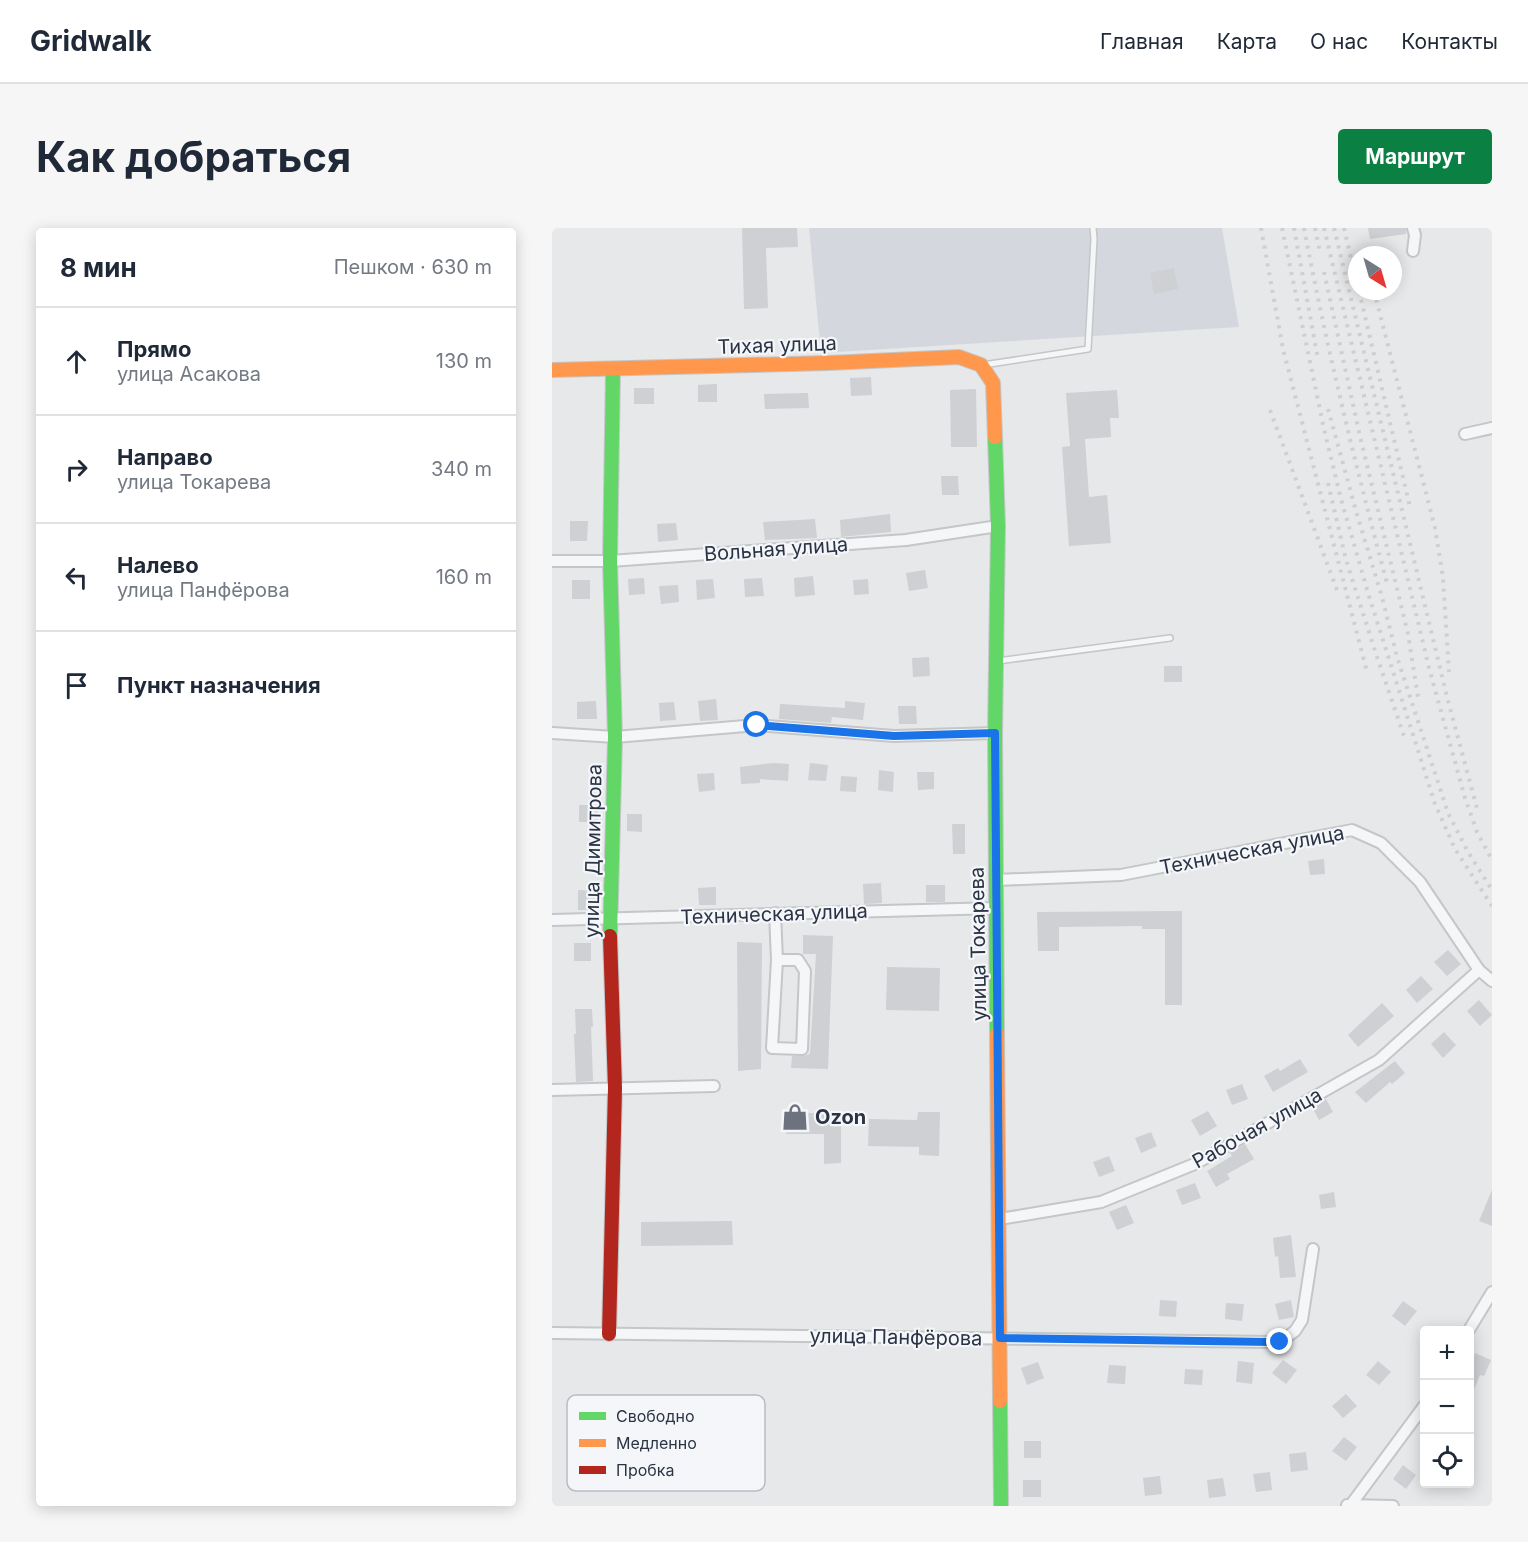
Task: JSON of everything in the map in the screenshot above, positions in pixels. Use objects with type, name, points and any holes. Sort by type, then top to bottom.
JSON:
[{"type":"street","points":[[1413,228],[1415,235],[1413,251]]},
{"type":"street","name":"Тихая улица","points":[[552,369],[828,363],[959,357],[981,365]]},
{"type":"street","name":"улица Токарева","points":[[981,365],[993,382],[998,526],[995,733],[1001,1506]]},
{"type":"street","name":"улица Димитрова","points":[[609,1334],[615,1088],[610,919],[615,737],[610,561],[613,369]]},
{"type":"street","points":[[1465,434],[1492,428]]},
{"type":"street","name":"Вольная улица","points":[[552,561],[610,561],[906,540],[998,526]]},
{"type":"street","points":[[552,733],[615,737],[757,725],[894,736],[995,733]]},
{"type":"street","name":"Техническая улица","points":[[996,879],[1121,875],[1352,830],[1381,843],[1420,882],[1479,970],[1492,981]]},
{"type":"street","name":"Техническая улица","points":[[552,920],[997,908]]},
{"type":"street","points":[[775,913],[777,960],[772,1048],[802,1048],[805,971],[798,960],[777,960]]},
{"type":"street","name":"Рабочая улица","points":[[1000,1219],[1101,1202],[1197,1163],[1378,1060],[1479,970]]},
{"type":"street","points":[[552,1090],[714,1086]]},
{"type":"street","name":"улица Панфёрова","points":[[552,1333],[1280,1342],[1295,1331],[1302,1320],[1313,1249]]},
{"type":"street","points":[[1471,1326],[1492,1292]]},
{"type":"street","points":[[1348,1505],[1420,1412]]},
{"type":"street","points":[[1348,1505],[1393,1506]]},
{"type":"lane","points":[[981,365],[1088,349],[1093,228]]},
{"type":"lane","points":[[996,661],[1170,638]]},
{"type":"shaded area","points":[[809,228],[1222,228],[1239,327],[821,353]]},
{"type":"building","points":[[742,228],[797,228],[798,247],[766,248],[768,308],[744,309]]},
{"type":"building","points":[[1368,228],[1406,228],[1406,234],[1370,239]]},
{"type":"building","points":[[1174,268],[1178,289],[1154,294],[1150,273]]},
{"type":"building","points":[[871,377],[872,395],[851,396],[850,378]]},
{"type":"building","points":[[717,384],[717,402],[698,402],[698,385]]},
{"type":"building","points":[[634,388],[654,388],[654,404],[634,404]]},
{"type":"building","points":[[976,389],[977,447],[951,447],[950,390]]},
{"type":"building","points":[[1117,390],[1119,418],[1110,418],[1111,437],[1085,439],[1089,497],[1107,495],[1111,543],[1069,546],[1062,447],[1070,446],[1066,393]]},
{"type":"building","points":[[808,393],[809,408],[765,409],[764,394]]},
{"type":"building","points":[[941,476],[958,476],[959,495],[942,495]]},
{"type":"building","points":[[890,514],[891,532],[841,537],[840,520]]},
{"type":"building","points":[[815,519],[817,538],[765,540],[763,522]]},
{"type":"building","points":[[570,521],[588,521],[587,541],[570,541]]},
{"type":"building","points":[[676,523],[678,540],[658,542],[657,524]]},
{"type":"building","points":[[925,570],[928,588],[909,591],[906,573]]},
{"type":"building","points":[[813,576],[815,595],[795,597],[794,578]]},
{"type":"building","points":[[644,578],[645,594],[629,595],[628,579]]},
{"type":"building","points":[[762,578],[764,596],[745,597],[744,579]]},
{"type":"building","points":[[713,579],[715,598],[697,600],[696,580]]},
{"type":"building","points":[[868,579],[869,594],[854,595],[853,580]]},
{"type":"building","points":[[572,580],[590,580],[590,599],[572,599]]},
{"type":"building","points":[[678,585],[679,602],[661,604],[659,586]]},
{"type":"building","points":[[929,657],[930,676],[913,677],[912,658]]},
{"type":"building","points":[[1164,666],[1182,666],[1182,682],[1164,682]]},
{"type":"building","points":[[716,699],[718,720],[700,721],[698,701]]},
{"type":"building","points":[[596,701],[597,719],[577,719],[577,702]]},
{"type":"building","points":[[845,701],[865,703],[863,720],[832,717],[831,723],[779,719],[780,704],[845,708]]},
{"type":"building","points":[[674,702],[676,720],[660,721],[659,703]]},
{"type":"building","points":[[898,706],[916,706],[917,724],[899,724]]},
{"type":"building","points":[[773,763],[789,764],[788,781],[760,779],[760,783],[741,784],[740,767]]},
{"type":"building","points":[[810,763],[828,765],[826,781],[808,780]]},
{"type":"building","points":[[879,770],[894,772],[893,792],[878,790]]},
{"type":"building","points":[[917,772],[934,772],[934,789],[918,790]]},
{"type":"building","points":[[714,773],[715,790],[699,792],[697,774]]},
{"type":"building","points":[[841,776],[857,777],[856,792],[840,791]]},
{"type":"building","points":[[579,805],[598,805],[598,822],[579,822]]},
{"type":"building","points":[[627,814],[642,814],[642,832],[627,831]]},
{"type":"building","points":[[952,824],[965,824],[965,854],[953,854]]},
{"type":"building","points":[[1324,859],[1325,874],[1310,875],[1308,861]]},
{"type":"building","points":[[881,883],[882,903],[864,904],[863,884]]},
{"type":"building","points":[[926,885],[945,885],[945,902],[926,902]]},
{"type":"building","points":[[716,887],[716,905],[699,905],[698,888]]},
{"type":"building","points":[[578,890],[597,891],[596,910],[578,910]]},
{"type":"building","points":[[1182,911],[1182,1005],[1165,1005],[1165,929],[1142,929],[1142,926],[1059,927],[1059,951],[1038,951],[1037,912]]},
{"type":"building","points":[[803,935],[833,936],[828,1069],[791,1068],[792,1056],[810,1054],[816,954],[803,954]]},
{"type":"building","points":[[737,942],[762,943],[761,1069],[738,1071]]},
{"type":"building","points":[[574,943],[591,943],[591,961],[574,961]]},
{"type":"building","points":[[1448,950],[1461,964],[1447,976],[1434,962]]},
{"type":"building","points":[[887,967],[940,968],[939,1011],[886,1010]]},
{"type":"building","points":[[1421,976],[1433,989],[1417,1003],[1406,990]]},
{"type":"building","points":[[1479,1000],[1492,1015],[1480,1026],[1467,1011]]},
{"type":"building","points":[[1382,1003],[1394,1016],[1358,1047],[1348,1035]]},
{"type":"building","points":[[575,1009],[592,1009],[593,1081],[576,1082]]},
{"type":"building","points":[[1444,1032],[1456,1045],[1443,1058],[1431,1044]]},
{"type":"building","points":[[1300,1059],[1308,1072],[1273,1092],[1264,1076],[1278,1068],[1280,1071]]},
{"type":"building","points":[[1395,1061],[1405,1073],[1392,1084],[1390,1082],[1366,1103],[1355,1092]]},
{"type":"building","points":[[1242,1084],[1248,1099],[1232,1105],[1226,1090]]},
{"type":"building","points":[[1326,1099],[1333,1112],[1319,1120],[1312,1107]]},
{"type":"building","points":[[1208,1111],[1217,1126],[1200,1136],[1191,1120]]},
{"type":"building","points":[[918,1112],[940,1112],[939,1156],[919,1155],[919,1147],[868,1146],[869,1119],[917,1120]]},
{"type":"building","points":[[786,1113],[841,1113],[841,1163],[824,1164],[824,1134],[786,1134]]},
{"type":"building","points":[[1151,1132],[1157,1146],[1141,1153],[1135,1138]]},
{"type":"building","points":[[1245,1144],[1254,1159],[1227,1174],[1230,1179],[1216,1187],[1207,1171],[1232,1156],[1230,1153]]},
{"type":"building","points":[[1109,1156],[1115,1171],[1099,1177],[1093,1162]]},
{"type":"building","points":[[1195,1183],[1201,1198],[1182,1205],[1176,1190]]},
{"type":"building","points":[[1492,1190],[1492,1226],[1479,1221]]},
{"type":"building","points":[[1334,1192],[1336,1207],[1321,1209],[1319,1195]]},
{"type":"building","points":[[1126,1205],[1134,1223],[1117,1230],[1109,1212]]},
{"type":"building","points":[[732,1221],[733,1245],[641,1246],[641,1222]]},
{"type":"building","points":[[1291,1235],[1296,1277],[1280,1278],[1278,1256],[1275,1257],[1273,1238]]},
{"type":"building","points":[[1160,1300],[1177,1301],[1176,1317],[1159,1316]]},
{"type":"building","points":[[1291,1300],[1294,1317],[1279,1320],[1275,1304]]},
{"type":"building","points":[[1403,1301],[1417,1311],[1405,1326],[1392,1316]]},
{"type":"building","points":[[1226,1303],[1244,1304],[1242,1321],[1225,1319]]},
{"type":"building","points":[[1475,1353],[1491,1360],[1484,1376],[1480,1375],[1474,1389],[1474,1380]]},
{"type":"building","points":[[1283,1360],[1297,1370],[1286,1384],[1272,1373]]},
{"type":"building","points":[[1238,1361],[1254,1363],[1252,1384],[1236,1382]]},
{"type":"building","points":[[1378,1361],[1391,1372],[1379,1385],[1366,1375]]},
{"type":"building","points":[[1038,1362],[1044,1378],[1027,1385],[1021,1368]]},
{"type":"building","points":[[1109,1365],[1126,1366],[1125,1384],[1107,1383]]},
{"type":"building","points":[[1185,1369],[1203,1370],[1202,1385],[1184,1384]]},
{"type":"building","points":[[1346,1394],[1357,1406],[1343,1418],[1332,1406]]},
{"type":"building","points":[[1344,1437],[1357,1447],[1346,1461],[1332,1451]]},
{"type":"building","points":[[1024,1441],[1041,1441],[1041,1458],[1024,1458]]},
{"type":"building","points":[[1306,1452],[1308,1470],[1291,1472],[1289,1454]]},
{"type":"building","points":[[1403,1465],[1416,1475],[1406,1489],[1393,1479]]},
{"type":"building","points":[[1270,1472],[1272,1490],[1256,1492],[1253,1474]]},
{"type":"building","points":[[1160,1476],[1162,1494],[1145,1496],[1143,1478]]},
{"type":"building","points":[[1223,1478],[1226,1496],[1209,1498],[1207,1480]]},
{"type":"building","points":[[1023,1480],[1041,1480],[1041,1497],[1023,1497]]},
{"type":"railway","points":[[1261,228],[1283,349],[1367,672]]},
{"type":"railway","points":[[1282,228],[1324,429],[1369,596],[1435,804],[1455,849],[1492,906]]},
{"type":"railway","points":[[1294,228],[1318,359]]},
{"type":"railway","points":[[1304,228],[1343,408],[1388,587]]},
{"type":"railway","points":[[1315,228],[1320,252]]},
{"type":"railway","points":[[1324,228],[1429,668],[1465,798],[1477,832],[1492,860]]},
{"type":"railway","points":[[1334,228],[1447,697],[1478,812]]},
{"type":"railway","points":[[1344,228],[1348,246]]},
{"type":"railway","points":[[1324,272],[1359,432],[1408,634],[1418,697]]},
{"type":"railway","points":[[1361,300],[1410,507]]},
{"type":"railway","points":[[1376,300],[1435,528],[1443,578],[1449,672]]},
{"type":"railway","points":[[1328,409],[1397,657],[1448,813],[1468,852],[1492,890]]},
{"type":"railway","points":[[1270,410],[1337,590]]},
{"type":"railway","points":[[1328,483],[1346,560],[1405,739]]},
{"type":"traffic: fast","points":[[610,936],[615,737],[610,561],[613,369]]},
{"type":"traffic: fast","points":[[995,437],[998,526],[995,733],[997,1034]]},
{"type":"traffic: fast","points":[[1000,1401],[1001,1506]]},
{"type":"traffic: slow","points":[[552,370],[828,363],[959,357],[981,365],[993,383],[995,437]]},
{"type":"traffic: slow","points":[[997,1034],[1000,1401]]},
{"type":"traffic: jam","points":[[609,1334],[615,1088],[610,936]]},
{"type":"place","name":"Ozon","points":[[795,1117]]},
{"type":"route","points":[[757,725],[894,736],[995,733],[1000,1338],[1280,1342]]}]
